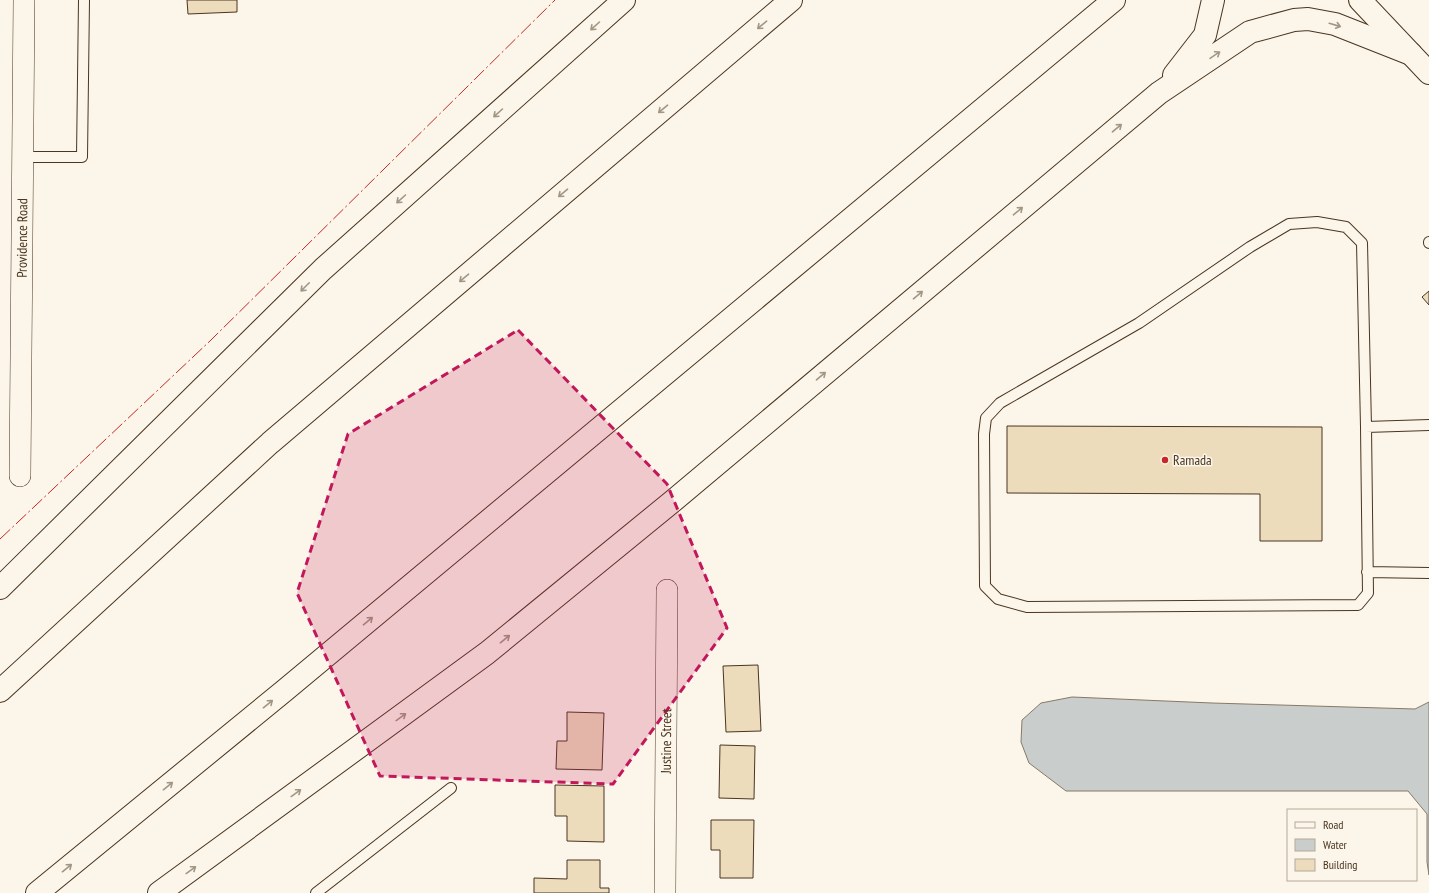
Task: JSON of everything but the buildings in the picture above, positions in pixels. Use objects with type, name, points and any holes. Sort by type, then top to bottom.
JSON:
[{"type":"main road","points":[[0,588],[323,269],[624,0]]},
{"type":"main road","points":[[0,691],[270,443],[791,0]]},
{"type":"main road","points":[[37,893],[278,696],[1114,0]]},
{"type":"main road","points":[[1159,93],[1205,35],[1213,0]]},
{"type":"main road","points":[[1360,0],[1429,73]]},
{"type":"main road","points":[[159,893],[487,654],[679,496],[1159,93],[1250,32],[1294,20],[1308,19],[1335,24],[1411,54]]},
{"type":"street","name":"Providence Road","points":[[20,476],[24,0]]},
{"type":"street","name":"Justine Street","points":[[665,893],[667,590]]},
{"type":"lane","points":[[23,157],[82,156],[84,0]]},
{"type":"lane","points":[[1317,222],[1346,227],[1362,243],[1366,427],[1368,592],[1358,605],[1027,607],[998,599],[985,586],[984,434],[986,418],[1000,403],[1139,323],[1250,247],[1290,224],[1317,222]]},
{"type":"lane","points":[[1366,427],[1429,425]]},
{"type":"lane","points":[[1367,572],[1429,573]]},
{"type":"lane","points":[[316,893],[450,788]]},
{"type":"highlighted area","points":[[518,330],[667,484],[727,628],[613,784],[380,776],[297,593],[348,434]]},
{"type":"water","points":[[1072,697],[1415,709],[1429,702],[1429,875],[1427,862],[1427,814],[1408,791],[1066,791],[1029,763],[1021,742],[1022,720],[1041,703]]},
{"type":"power","points":[[0,539],[211,340],[555,0]]},
{"type":"place","name":"Ramada","points":[[1165,460]]}]
